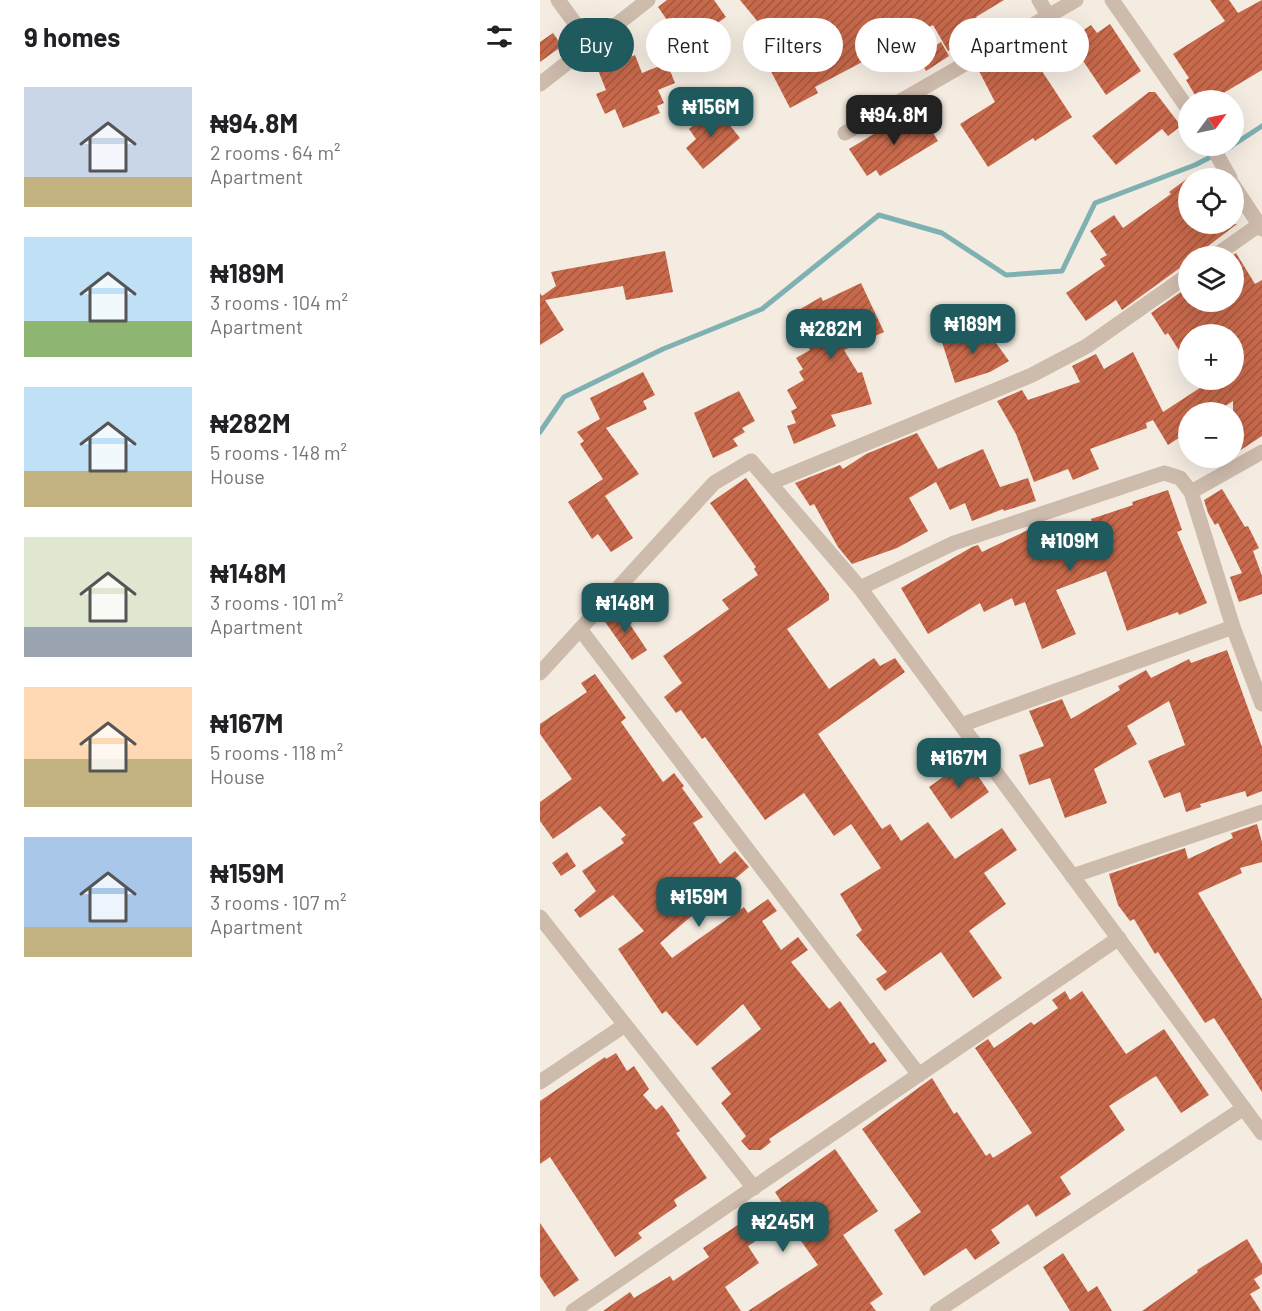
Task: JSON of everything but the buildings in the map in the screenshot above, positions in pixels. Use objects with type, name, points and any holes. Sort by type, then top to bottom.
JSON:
[{"type":"street","points":[[558,0],[571,18]]},
{"type":"street","points":[[625,18],[648,0]]},
{"type":"street","points":[[1039,0],[1049,17]]},
{"type":"street","points":[[845,133],[1076,0]]},
{"type":"street","points":[[1112,0],[1178,94]]},
{"type":"street","points":[[540,84],[558,70]]},
{"type":"street","points":[[1231,246],[1261,227],[1244,202]]},
{"type":"street","points":[[770,483],[1032,375],[1087,346],[1178,282]]},
{"type":"street","points":[[1191,492],[1262,452]]},
{"type":"street","points":[[540,673],[714,483],[751,461],[860,588],[1262,1133]]},
{"type":"street","points":[[860,588],[954,543],[1164,473],[1180,477],[1191,492],[1233,627],[1262,704]]},
{"type":"street","points":[[961,725],[1233,627]]},
{"type":"street","points":[[580,629],[919,1075]]},
{"type":"street","points":[[1072,876],[1262,812]]},
{"type":"street","points":[[540,917],[754,1188]]},
{"type":"street","points":[[573,1311],[1119,938]]},
{"type":"street","points":[[540,1082],[625,1025]]},
{"type":"street","points":[[937,1311],[1244,1108]]},
{"type":"waterway","points":[[1244,138],[1262,126]]},
{"type":"waterway","points":[[540,432],[564,397],[663,349],[762,309],[879,215],[942,233],[1006,275],[1062,271],[1095,203],[1195,165],[1213,156]]}]
